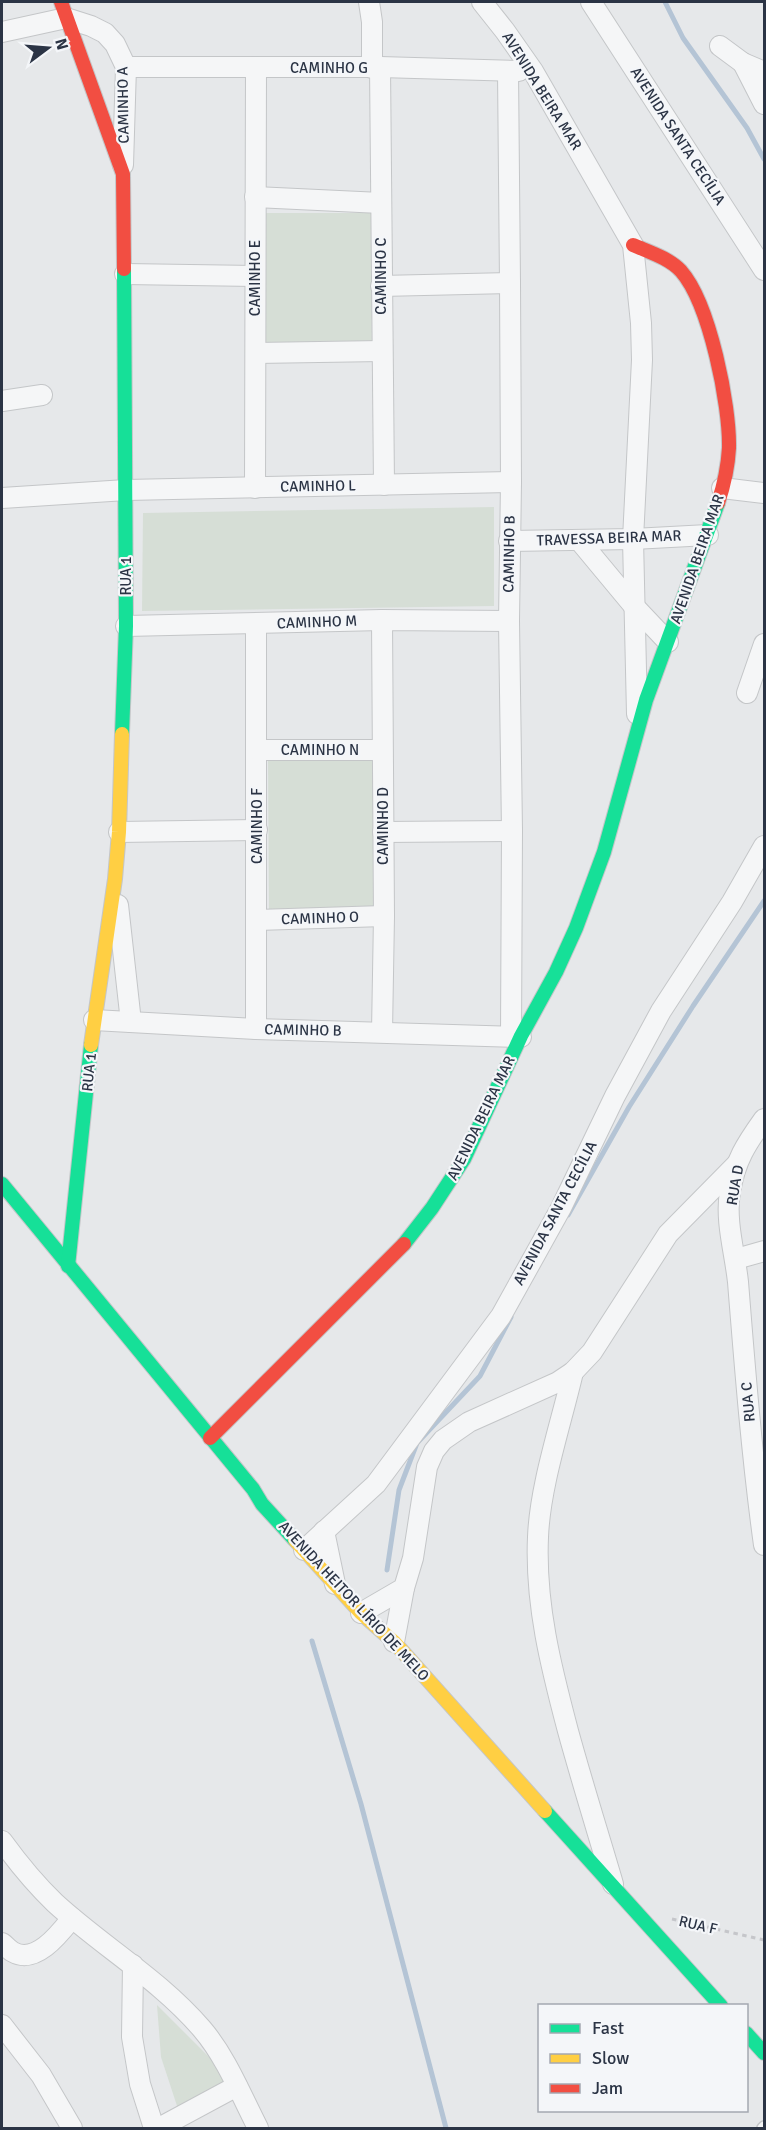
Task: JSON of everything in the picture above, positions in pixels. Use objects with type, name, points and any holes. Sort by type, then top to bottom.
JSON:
[{"type":"street","name":"CAMINHO C","points":[[369,2],[376,68],[381,203],[384,485]]},
{"type":"street","name":"AVENIDA BEIRA MAR","points":[[482,2],[506,31],[533,71],[633,245],[641,323],[642,360],[633,539],[638,726]]},
{"type":"street","name":"AVENIDA SANTA CECÍLIA","points":[[591,2],[765,270]]},
{"type":"street","points":[[2,32],[64,10]]},
{"type":"street","name":"CAMINHO A","points":[[64,10],[105,33],[115,44],[126,66],[123,174],[126,490]]},
{"type":"street","name":"CAMINHO A","points":[[64,10],[123,174]]},
{"type":"street","points":[[720,46],[743,63],[765,72]]},
{"type":"street","points":[[743,63],[765,104]]},
{"type":"street","name":"CAMINHO G","points":[[126,66],[533,71]]},
{"type":"street","name":"CAMINHO E","points":[[255,488],[256,68]]},
{"type":"street","name":"CAMINHO B","points":[[94,1020],[256,1029],[516,1037],[508,621],[511,483],[508,71]]},
{"type":"street","points":[[255,198],[381,203]]},
{"type":"street","name":"AVENIDA BEIRA MAR","points":[[210,1438],[415,1232],[464,1158],[516,1037],[557,970],[593,882],[612,825],[638,726],[708,535],[722,488],[729,449],[729,427],[719,373],[692,287],[675,265],[633,245]]},
{"type":"street","points":[[124,274],[255,276]]},
{"type":"street","points":[[381,286],[510,283]]},
{"type":"street","points":[[256,353],[382,351]]},
{"type":"street","points":[[2,401],[42,395]]},
{"type":"street","name":"CAMINHO L","points":[[2,498],[126,490],[511,483]]},
{"type":"street","points":[[722,488],[765,492]]},
{"type":"street","name":"RUA 1","points":[[68,1266],[94,1020],[115,879],[119,832],[126,626],[126,490]]},
{"type":"street","name":"TRAVESSA BEIRA MAR","points":[[509,541],[708,535]]},
{"type":"street","points":[[579,540],[633,605],[668,642]]},
{"type":"street","name":"CAMINHO M","points":[[126,626],[382,620],[508,621]]},
{"type":"street","name":"CAMINHO D","points":[[382,620],[384,916],[382,1032]]},
{"type":"street","name":"CAMINHO F","points":[[256,624],[256,1029]]},
{"type":"street","points":[[747,693],[765,644]]},
{"type":"street","name":"CAMINHO N","points":[[257,750],[382,750]]},
{"type":"street","points":[[119,832],[257,830]]},
{"type":"street","points":[[383,832],[512,831]]},
{"type":"street","name":"AVENIDA SANTA CECÍLIA","points":[[304,1550],[376,1484],[501,1316],[561,1208],[615,1096],[661,1011],[732,902],[765,846]]},
{"type":"street","name":"RUA 1","points":[[115,879],[130,1022]]},
{"type":"street","name":"CAMINHO O","points":[[257,920],[384,916]]},
{"type":"street","name":"RUA D","points":[[736,1259],[730,1221],[730,1195],[736,1165],[765,1119]]},
{"type":"street","points":[[394,1642],[413,1558],[428,1467],[434,1451],[443,1440],[469,1422],[558,1382],[573,1372],[592,1352],[669,1234],[736,1165]]},
{"type":"street","name":"AVENIDA HEITOR LÍRIO DE MELO","points":[[2,1184],[253,1489],[262,1504],[361,1613],[394,1642],[719,2004]]},
{"type":"street","points":[[736,1259],[765,1251]]},
{"type":"street","name":"RUA C","points":[[736,1259],[759,1465],[765,1545]]},
{"type":"street","points":[[573,1372],[541,1509],[538,1576],[543,1624],[555,1681],[615,1890]]},
{"type":"street","points":[[324,1531],[335,1584]]},
{"type":"street","points":[[361,1613],[405,1588]]},
{"type":"street","points":[[2,1841],[33,1881],[72,1918],[166,1992],[204,2031],[218,2050],[258,2128]]},
{"type":"street","points":[[2,1942],[13,1952],[24,1955],[32,1953],[54,1941],[72,1918]]},
{"type":"street","points":[[134,1965],[132,2037],[140,2084],[154,2128]]},
{"type":"street","points":[[2,2025],[41,2075],[72,2128]]},
{"type":"street","points":[[748,2034],[765,2053]]},
{"type":"street","points":[[159,2128],[237,2085]]},
{"type":"path","name":"RUA F","points":[[665,1917],[765,1940]]},
{"type":"shaded area","points":[[264,213],[371,213],[372,362],[265,362]]},
{"type":"shaded area","points":[[494,507],[494,606],[142,611],[143,513]]},
{"type":"shaded area","points":[[375,759],[376,908],[269,909],[268,760]]},
{"type":"shaded area","points":[[157,2005],[211,2059],[235,2090],[179,2112],[161,2057]]},
{"type":"waterway","points":[[665,2],[683,38],[747,128],[764,159]]},
{"type":"waterway","points":[[568,1215],[629,1107],[693,1006],[764,901]]},
{"type":"waterway","points":[[387,1570],[399,1490],[417,1443],[480,1376],[511,1317]]},
{"type":"waterway","points":[[312,1641],[361,1804],[446,2128]]},
{"type":"traffic: fast","points":[[122,734],[126,626],[124,269]]},
{"type":"traffic: fast","points":[[404,1244],[432,1208],[464,1159],[521,1036],[556,972],[576,928],[604,852],[646,700],[718,503]]},
{"type":"traffic: fast","points":[[68,1266],[91,1045]]},
{"type":"traffic: fast","points":[[2,1184],[253,1489],[262,1504],[295,1540]]},
{"type":"traffic: fast","points":[[545,1811],[719,2004]]},
{"type":"traffic: fast","points":[[748,2035],[764,2053]]},
{"type":"traffic: slow","points":[[91,1045],[115,879],[122,734]]},
{"type":"traffic: slow","points":[[295,1540],[361,1613],[394,1642],[545,1811]]},
{"type":"traffic: jam","points":[[61,2],[123,174],[124,269]]},
{"type":"traffic: jam","points":[[633,245],[665,259],[681,271],[701,307],[709,330],[722,382],[729,448],[718,503]]},
{"type":"traffic: jam","points":[[210,1438],[404,1244]]}]
